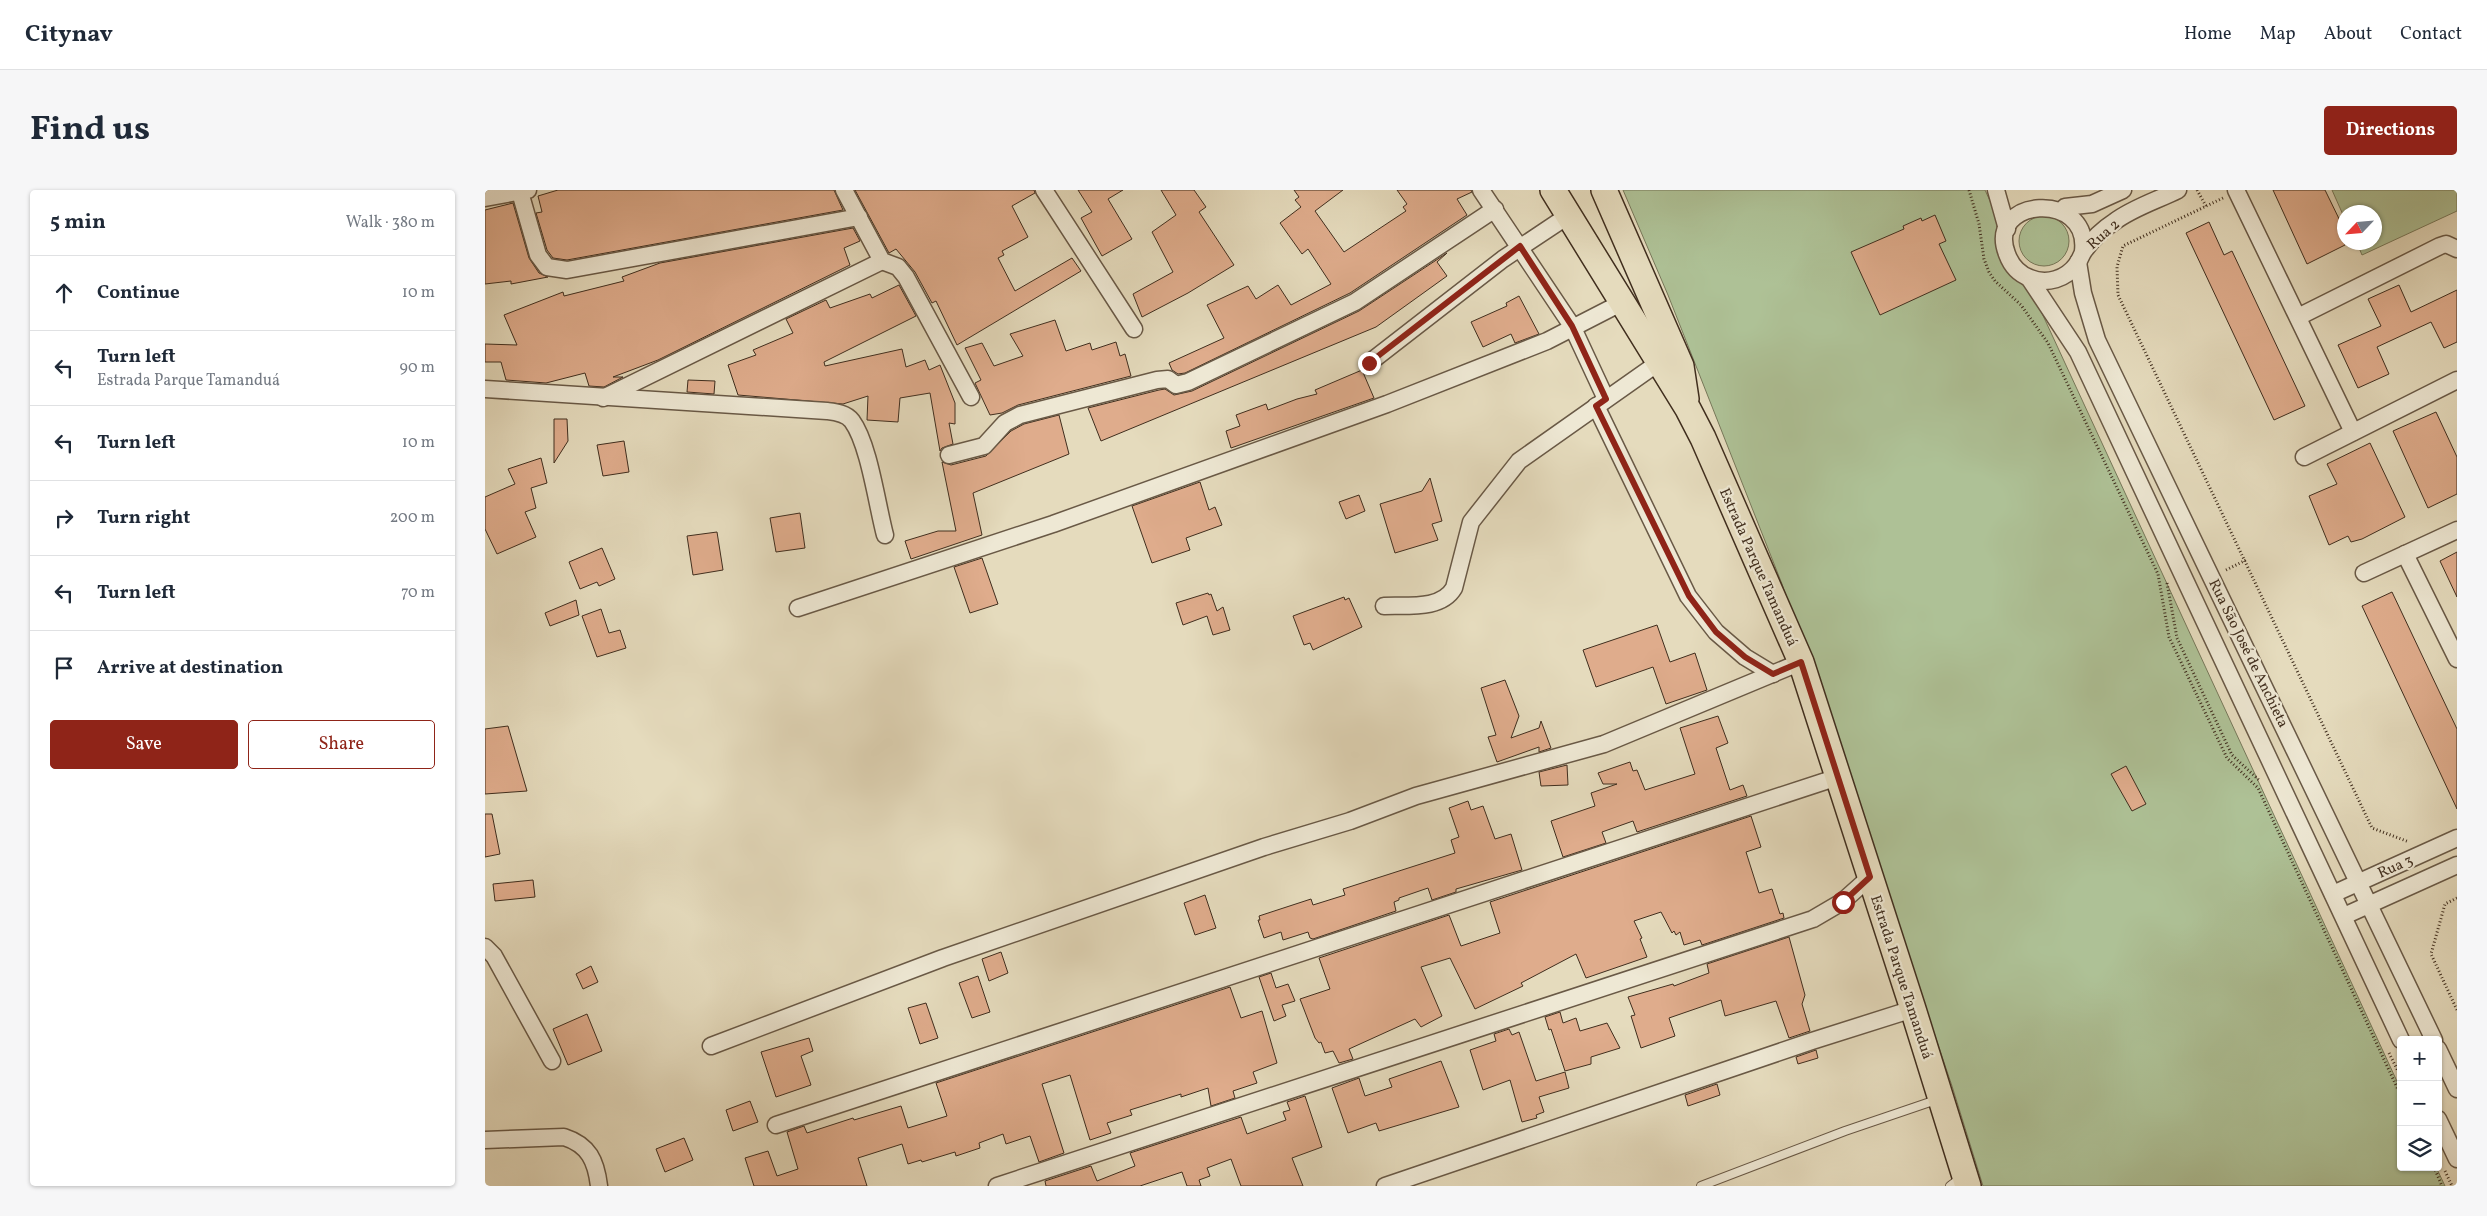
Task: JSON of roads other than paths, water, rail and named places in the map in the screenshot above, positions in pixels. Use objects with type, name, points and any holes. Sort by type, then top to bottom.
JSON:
[{"type":"main road","name":"Estrada Parque Tamanduá","points":[[1553,190],[1703,438],[1801,662],[1941,1099],[1960,1182]]},
{"type":"main road","name":"Estrada Parque Tamanduá","points":[[1604,190],[1681,366],[1687,409]]},
{"type":"street","points":[[844,190],[882,261],[898,268],[906,277],[971,397]]},
{"type":"street","points":[[1044,190],[1134,329]]},
{"type":"street","points":[[1481,190],[1572,326],[1601,403],[1689,596],[1716,632],[1745,657],[1773,674]]},
{"type":"street","name":"Rua São José de Anchieta","points":[[1996,190],[2007,229],[2006,252],[2019,272],[2029,278],[2078,352],[2399,1036]]},
{"type":"street","name":"Rua São José de Anchieta","points":[[2041,190],[2075,216],[2081,226],[2084,239],[2081,257],[2083,293],[2097,340],[2371,905],[2432,1036]]},
{"type":"street","name":"Rua 2","points":[[2059,205],[2092,204],[2123,190]]},
{"type":"street","name":"Rua 2","points":[[2081,257],[2115,220],[2178,190]]},
{"type":"street","points":[[485,198],[524,191],[538,255],[547,267],[567,270],[859,218]]},
{"type":"street","points":[[2237,191],[2353,432]]},
{"type":"street","points":[[2007,229],[2012,218],[2020,210],[2041,202],[2059,205]]},
{"type":"street","points":[[949,455],[984,446],[1005,423],[1020,415],[1157,380],[1168,379],[1176,384],[1188,382],[1355,302],[1495,209]]},
{"type":"street","points":[[1369,363],[1520,246],[1569,215]]},
{"type":"street","points":[[2298,317],[2440,246],[2446,244],[2457,249]]},
{"type":"street","points":[[2029,278],[2051,281],[2062,277],[2081,257]]},
{"type":"street","points":[[603,398],[882,261]]},
{"type":"street","points":[[798,608],[1053,524],[1387,404],[1547,341],[1572,326],[1621,302]]},
{"type":"street","points":[[1384,606],[1429,604],[1449,597],[1454,588],[1471,522],[1519,461],[1658,363]]},
{"type":"street","points":[[2304,457],[2457,380]]},
{"type":"street","points":[[485,389],[603,398],[827,410],[843,414],[851,420],[862,440],[885,535]]},
{"type":"street","points":[[2364,573],[2457,530]]},
{"type":"street","points":[[2405,554],[2457,659]]},
{"type":"street","points":[[711,1046],[943,958],[1264,847],[1350,821],[1416,796],[1604,744],[1801,662]]},
{"type":"street","points":[[777,1125],[1838,777]]},
{"type":"street","name":"Rua 3","points":[[2333,894],[2457,838]]},
{"type":"street","name":"Rua 3","points":[[2343,916],[2457,865]]},
{"type":"street","points":[[997,1186],[1813,919],[1843,902],[1870,877]]},
{"type":"street","points":[[485,947],[494,956],[552,1060]]},
{"type":"street","points":[[1385,1186],[1812,1041],[1913,1009]]},
{"type":"street","points":[[2442,1057],[2457,1089]]},
{"type":"street","points":[[2441,1126],[2457,1159]]},
{"type":"street","points":[[485,1140],[563,1137],[575,1141],[587,1149],[597,1168],[599,1186]]},
{"type":"lane","points":[[1701,1186],[1845,1131],[1941,1099]]}]
